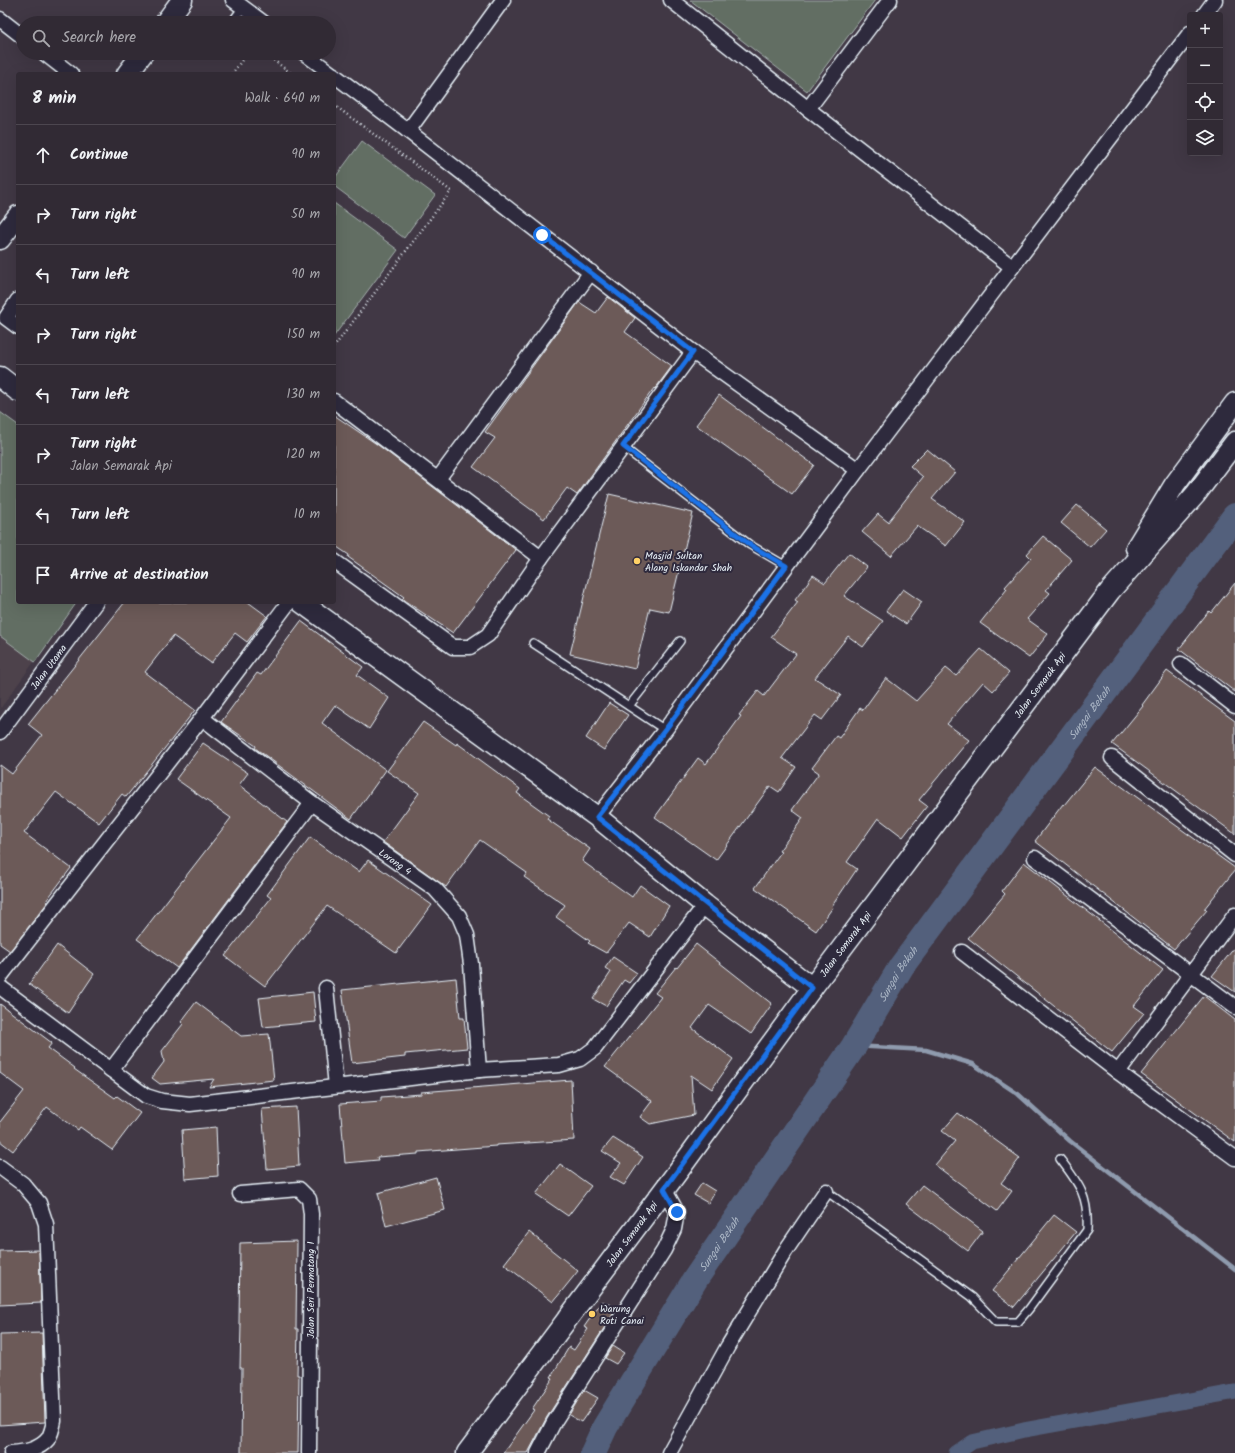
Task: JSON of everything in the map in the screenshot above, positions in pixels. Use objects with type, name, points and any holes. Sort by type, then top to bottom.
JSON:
[{"type":"street","points":[[170,16],[182,0]]},
{"type":"street","points":[[408,131],[503,0]]},
{"type":"street","points":[[670,0],[1012,267]]},
{"type":"street","points":[[808,109],[890,0]]},
{"type":"street","points":[[1206,12],[1215,0]]},
{"type":"street","points":[[238,4],[254,16]]},
{"type":"street","points":[[0,19],[16,32]]},
{"type":"street","points":[[597,817],[665,730],[858,470],[1187,37]]},
{"type":"street","points":[[53,60],[68,72]]},
{"type":"street","points":[[129,72],[138,60]]},
{"type":"street","points":[[313,60],[329,72]]},
{"type":"street","points":[[336,77],[408,131],[693,352],[858,470]]},
{"type":"street","points":[[0,239],[16,219]]},
{"type":"street","points":[[438,479],[590,272]]},
{"type":"street","points":[[16,303],[6,318],[16,326]]},
{"type":"street","points":[[336,563],[453,647],[470,647],[488,634],[541,558],[693,352]]},
{"type":"street","points":[[0,377],[16,389]]},
{"type":"street","points":[[336,402],[541,558]]},
{"type":"street","name":"Jalan Semarak Api","points":[[1110,591],[1175,484],[1235,403]]},
{"type":"street","name":"Jalan Semarak Api","points":[[467,1453],[812,988],[1110,591],[1195,495],[1235,442]]},
{"type":"street","name":"Jalan Utama","points":[[0,732],[95,604]]},
{"type":"street","points":[[0,977],[202,718],[288,604]]},
{"type":"street","points":[[304,604],[597,817],[812,988]]},
{"type":"street","points":[[1181,664],[1235,706]]},
{"type":"street","name":"Lorong 4","points":[[202,718],[312,803],[435,889],[459,916],[467,935],[471,964],[479,1070]]},
{"type":"street","points":[[1112,758],[1235,855]]},
{"type":"street","points":[[111,1070],[312,803]]},
{"type":"street","points":[[1035,858],[1235,1007]]},
{"type":"street","points":[[0,987],[146,1096],[174,1103],[190,1104],[479,1070],[560,1065],[580,1059],[595,1048],[706,904]]},
{"type":"street","points":[[1118,1072],[1235,915]]},
{"type":"street","points":[[962,952],[1118,1072],[1235,1158]]},
{"type":"street","points":[[326,988],[336,1086]]},
{"type":"street","points":[[0,1167],[23,1184],[38,1203],[46,1224],[54,1421],[49,1438],[39,1447],[25,1452],[11,1453]]},
{"type":"street","name":"Jalan Seri Permatang 1","points":[[240,1194],[299,1189],[309,1199],[309,1453]]},
{"type":"street","points":[[538,1453],[554,1422],[664,1250],[674,1229],[677,1212],[664,1189]]},
{"type":"street","points":[[669,1453],[732,1339],[786,1250],[826,1191]]},
{"type":"lane","points":[[234,16],[238,4]]},
{"type":"lane","points":[[623,446],[750,545],[786,566]]},
{"type":"lane","points":[[629,706],[680,641]]},
{"type":"lane","points":[[533,643],[665,730]]},
{"type":"lane","points":[[826,1191],[972,1297],[996,1322],[1018,1322],[1087,1230],[1088,1215],[1085,1198],[1076,1181],[1060,1158]]},
{"type":"path","points":[[233,72],[242,60]]},
{"type":"path","points":[[273,60],[289,72]]},
{"type":"path","points":[[336,106],[451,191],[336,344]]},
{"type":"shaded area","points":[[690,0],[875,0],[807,91]]},
{"type":"shaded area","points":[[362,141],[435,195],[404,238],[336,187],[336,176]]},
{"type":"shaded area","points":[[336,204],[398,250],[336,333]]},
{"type":"shaded area","points":[[0,412],[16,424],[16,604],[76,604],[0,709]]},
{"type":"shaded area","points":[[0,412],[16,424],[16,604],[76,604],[35,662],[0,636]]},
{"type":"building","points":[[608,297],[635,318],[625,332],[672,366],[655,389],[654,388],[577,495],[567,488],[544,519],[473,467],[495,438],[485,432],[579,302],[596,313]]},
{"type":"building","points":[[719,395],[814,465],[792,494],[696,425]]},
{"type":"building","points":[[336,416],[378,445],[516,550],[453,633],[402,599],[404,597],[348,557],[349,555],[336,546]]},
{"type":"building","points":[[927,449],[955,472],[932,499],[965,522],[946,546],[917,526],[891,556],[862,532],[878,514],[888,522],[923,477],[910,466]]},
{"type":"building","name":"Masjid Sultan Alang Iskandar Shah","points":[[609,494],[693,513],[669,612],[650,608],[635,669],[570,654]]},
{"type":"building","points":[[1077,505],[1106,529],[1090,547],[1061,523]]},
{"type":"building","points":[[1043,536],[1072,560],[1046,590],[1050,593],[1027,619],[1048,634],[1029,658],[980,623],[1007,589],[1005,587],[1031,558],[1027,554]]},
{"type":"building","points":[[849,553],[867,567],[844,596],[883,621],[863,647],[848,636],[815,678],[841,695],[822,720],[815,715],[782,758],[796,767],[779,792],[770,786],[716,860],[655,817],[698,758],[706,764],[741,716],[739,715],[758,691],[764,696],[796,654],[771,637],[798,602],[795,600],[813,575],[825,583]]},
{"type":"building","points":[[1235,583],[1235,692],[1179,649],[1209,611],[1211,613]]},
{"type":"building","points":[[903,589],[922,602],[906,624],[886,611]]},
{"type":"building","points":[[123,604],[251,604],[267,616],[247,642],[235,633],[211,663],[173,636],[145,672],[195,710],[126,797],[122,794],[99,823],[56,792],[24,833],[71,868],[46,901],[48,902],[10,951],[0,944],[0,765],[12,774],[42,735],[28,724]]},
{"type":"building","points":[[301,621],[363,667],[357,675],[389,698],[369,729],[335,705],[322,723],[386,770],[351,819],[255,748],[256,746],[221,722],[257,673],[261,675]]},
{"type":"building","points":[[981,649],[1009,673],[993,691],[983,682],[947,724],[969,740],[919,800],[927,806],[903,837],[878,818],[847,862],[857,869],[816,931],[755,888],[803,818],[792,810],[819,773],[812,768],[836,736],[839,738],[860,708],[863,710],[886,678],[916,701],[946,668],[956,676]]},
{"type":"building","points":[[1167,671],[1235,721],[1235,834],[1112,744],[1143,706],[1142,705]]},
{"type":"building","points":[[609,703],[628,715],[604,750],[586,738]]},
{"type":"building","points":[[423,722],[456,745],[457,743],[520,789],[517,793],[549,816],[547,819],[590,849],[582,861],[632,897],[640,885],[669,906],[650,937],[629,923],[606,953],[588,943],[590,941],[556,917],[565,905],[524,877],[527,873],[480,840],[446,887],[383,842],[419,793],[387,771]]},
{"type":"building","points":[[203,743],[248,773],[239,785],[287,822],[177,968],[137,939],[231,818],[176,779]]},
{"type":"building","points":[[1095,767],[1235,868],[1235,870],[1204,909],[1207,910],[1174,949],[1035,841],[1063,804],[1064,805]]},
{"type":"building","points":[[310,837],[359,872],[368,860],[432,905],[396,953],[327,906],[265,986],[225,956],[271,898],[267,895]]},
{"type":"building","points":[[1024,862],[1163,970],[1134,1006],[1144,1013],[1112,1052],[968,938],[1005,894],[1002,891]]},
{"type":"building","points":[[696,944],[772,1004],[751,1034],[709,1005],[692,1028],[733,1059],[712,1089],[691,1075],[694,1115],[650,1124],[640,1117],[652,1101],[605,1067],[661,997],[655,993]]},
{"type":"building","points":[[57,945],[94,974],[68,1013],[29,984]]},
{"type":"building","points":[[1235,947],[1235,992],[1212,976]]},
{"type":"building","points":[[613,957],[637,973],[629,983],[624,980],[606,1006],[593,999],[611,972],[605,968]]},
{"type":"building","points":[[456,978],[460,1018],[464,1018],[467,1048],[405,1054],[405,1057],[352,1063],[342,990]]},
{"type":"building","points":[[313,992],[316,1022],[263,1027],[259,998]]},
{"type":"building","points":[[1204,996],[1235,1020],[1235,1142],[1141,1074]]},
{"type":"building","points":[[196,1002],[241,1036],[269,1034],[274,1080],[209,1087],[214,1079],[160,1084],[152,1078],[164,1062],[162,1051],[183,1024],[181,1022]]},
{"type":"building","points":[[0,1004],[52,1043],[48,1048],[75,1068],[74,1069],[115,1098],[117,1096],[140,1113],[112,1150],[80,1127],[78,1130],[47,1107],[13,1151],[0,1141],[0,1122],[24,1091],[0,1073]]},
{"type":"building","points":[[571,1080],[574,1140],[418,1152],[418,1154],[377,1157],[378,1160],[345,1163],[340,1104],[381,1101],[381,1097],[421,1094],[421,1092]]},
{"type":"building","points":[[296,1107],[299,1166],[267,1169],[262,1109]]},
{"type":"building","points":[[958,1113],[1020,1158],[1001,1183],[1012,1191],[997,1211],[935,1165],[955,1141],[942,1131]]},
{"type":"building","points":[[216,1127],[218,1176],[185,1179],[182,1130]]},
{"type":"building","points":[[613,1138],[643,1157],[624,1185],[610,1177],[621,1163],[602,1151]]},
{"type":"building","points":[[560,1164],[591,1186],[568,1216],[536,1194]]},
{"type":"building","points":[[436,1177],[445,1210],[386,1226],[378,1193]]},
{"type":"building","points":[[702,1183],[715,1191],[708,1203],[694,1195]]},
{"type":"building","points":[[922,1185],[983,1231],[968,1251],[906,1204]]},
{"type":"building","points":[[1054,1215],[1076,1232],[1014,1307],[992,1291]]},
{"type":"building","points":[[529,1232],[578,1271],[553,1302],[504,1264]]},
{"type":"building","points":[[297,1241],[296,1329],[298,1329],[297,1375],[299,1375],[298,1453],[241,1453],[242,1368],[240,1368],[241,1324],[239,1324],[240,1243]]},
{"type":"building","points":[[39,1250],[41,1303],[0,1305],[0,1251]]},
{"type":"building","points":[[602,1301],[617,1308],[547,1417],[528,1453],[503,1453],[534,1410],[532,1409],[553,1378],[551,1377],[569,1347],[574,1350],[588,1329],[584,1327]]},
{"type":"building","points":[[42,1333],[45,1422],[0,1425],[0,1334]]},
{"type":"building","points":[[613,1346],[624,1353],[616,1364],[605,1358]]},
{"type":"building","points":[[584,1390],[598,1398],[581,1422],[569,1415]]},
{"type":"waterway","name":"Sungai Bekah","points":[[593,1453],[605,1427],[696,1278],[854,1046],[901,967],[1235,516]]},
{"type":"waterway","points":[[854,1046],[926,1050],[973,1064],[1018,1094],[1070,1141],[1235,1269]]},
{"type":"waterway","points":[[956,1453],[972,1442],[1024,1430],[1235,1392]]},
{"type":"place","name":"Masjid Sultan Alang Iskandar Shah","points":[[637,561]]},
{"type":"place","name":"Warung Roti Canai","points":[[592,1314]]},
{"type":"route","points":[[542,235],[693,352],[623,446],[750,545],[786,566],[665,730],[597,817],[812,988],[664,1189],[677,1212]]}]
